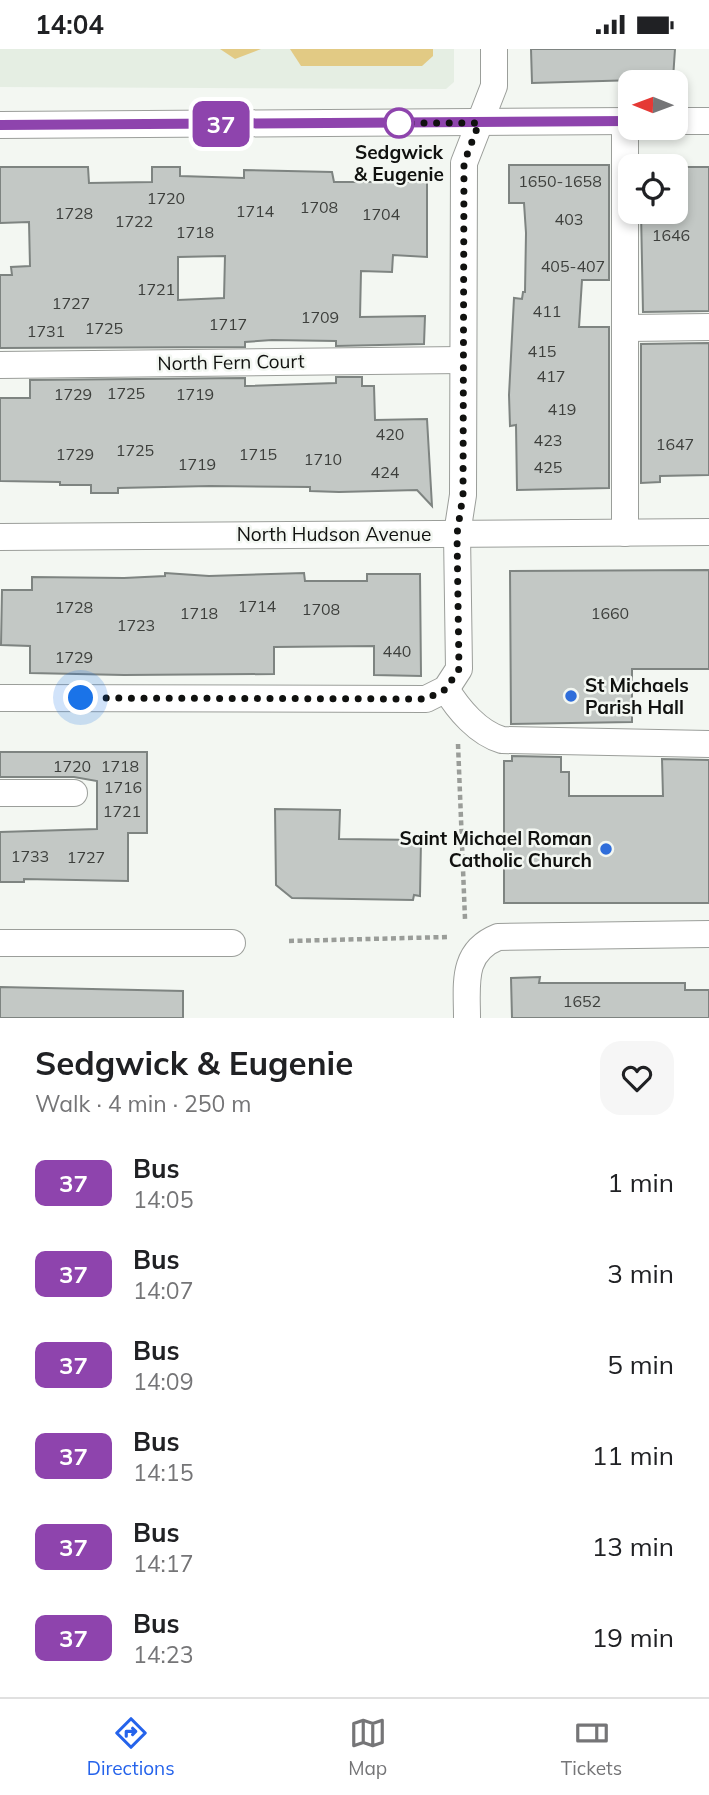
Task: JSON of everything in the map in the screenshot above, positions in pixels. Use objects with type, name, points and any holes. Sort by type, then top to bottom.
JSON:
[{"type":"street","points":[[451,697],[459,669],[457,534],[463,495],[464,163],[494,86],[494,49]]},
{"type":"street","points":[[0,125],[618,121]]},
{"type":"street","points":[[688,121],[709,121]]},
{"type":"street","points":[[625,533],[627,140]]},
{"type":"street","points":[[627,328],[709,327]]},
{"type":"street","name":"North Fern Court","points":[[0,365],[462,360]]},
{"type":"street","name":"North Hudson Avenue","points":[[0,537],[709,532]]},
{"type":"street","points":[[0,698],[451,697]]},
{"type":"street","points":[[451,697],[489,736],[502,740],[709,744]]},
{"type":"street","points":[[0,793],[74,793]]},
{"type":"street","points":[[467,1018],[466,972],[472,955],[485,942],[510,935],[709,934]]},
{"type":"street","points":[[0,943],[232,943]]},
{"type":"path","points":[[451,697],[465,919]]},
{"type":"path","points":[[289,941],[447,937]]},
{"type":"shaded area","points":[[0,49],[454,49],[454,82],[446,89],[0,87]]},
{"type":"shaded area","points":[[220,49],[261,49],[235,59]]},
{"type":"shaded area","points":[[290,49],[433,49],[433,56],[422,66],[301,66]]},
{"type":"building","points":[[531,49],[675,49],[674,70],[618,70],[618,81],[532,83]]},
{"type":"building","points":[[509,165],[609,165],[609,280],[582,280],[579,327],[609,327],[609,488],[517,490],[516,425],[510,426],[509,395],[514,298],[522,299],[525,292],[526,233],[524,203],[509,203]]},
{"type":"building","points":[[0,167],[88,167],[89,183],[152,182],[152,167],[180,167],[180,176],[244,178],[244,170],[332,172],[334,182],[427,182],[427,257],[393,255],[392,272],[361,271],[360,317],[425,316],[424,344],[336,346],[336,341],[272,340],[245,342],[245,347],[0,348],[0,275],[12,275],[11,267],[30,266],[29,222],[0,223]],"holes":[[[225,256],[224,298],[178,300],[178,257]]]},
{"type":"building","points":[[688,167],[709,167],[709,311],[643,312],[641,224],[688,224]]},
{"type":"building","points":[[709,343],[709,475],[660,476],[660,482],[641,483],[641,344]]},
{"type":"building","points":[[336,377],[362,377],[362,386],[374,386],[375,420],[427,419],[432,506],[417,490],[339,492],[310,491],[310,487],[210,486],[118,488],[118,493],[91,493],[91,485],[0,481],[0,398],[30,398],[30,380],[245,378],[245,386],[336,383]]},
{"type":"building","points":[[709,570],[709,669],[632,669],[632,722],[511,724],[510,571]]},
{"type":"building","points":[[165,573],[209,576],[304,573],[305,581],[367,581],[367,574],[420,574],[421,676],[374,675],[374,646],[274,647],[274,674],[124,675],[30,673],[30,646],[1,645],[2,590],[32,590],[32,577],[124,578],[165,576]]},
{"type":"building","points":[[0,752],[147,752],[147,833],[128,833],[128,881],[24,879],[24,882],[0,882],[0,832],[97,829],[97,781],[74,777],[0,777]]},
{"type":"building","name":"Saint Michael Roman Catholic Church","points":[[512,756],[561,757],[561,772],[569,772],[569,796],[663,796],[662,759],[709,760],[709,903],[504,903],[504,761],[512,761]]},
{"type":"building","points":[[275,809],[340,810],[339,839],[421,840],[420,896],[414,895],[413,900],[292,898],[276,885]]},
{"type":"building","points":[[540,977],[539,983],[685,983],[685,990],[709,990],[709,1018],[512,1018],[511,978]]},
{"type":"building","points":[[0,987],[183,991],[183,1018],[0,1018]]},
{"type":"bus line","name":"37","points":[[0,125],[618,121]]},
{"type":"place","name":"Sedgwick & Eugenie","points":[[399,123]]},
{"type":"place","name":"St Michaels Parish Hall","points":[[571,696]]},
{"type":"place","name":"Saint Michael Roman Catholic Church","points":[[606,849]]},
{"type":"route","points":[[81,698],[426,699],[446,689],[459,669],[457,534],[463,495],[464,163],[479,123],[399,123]]}]
